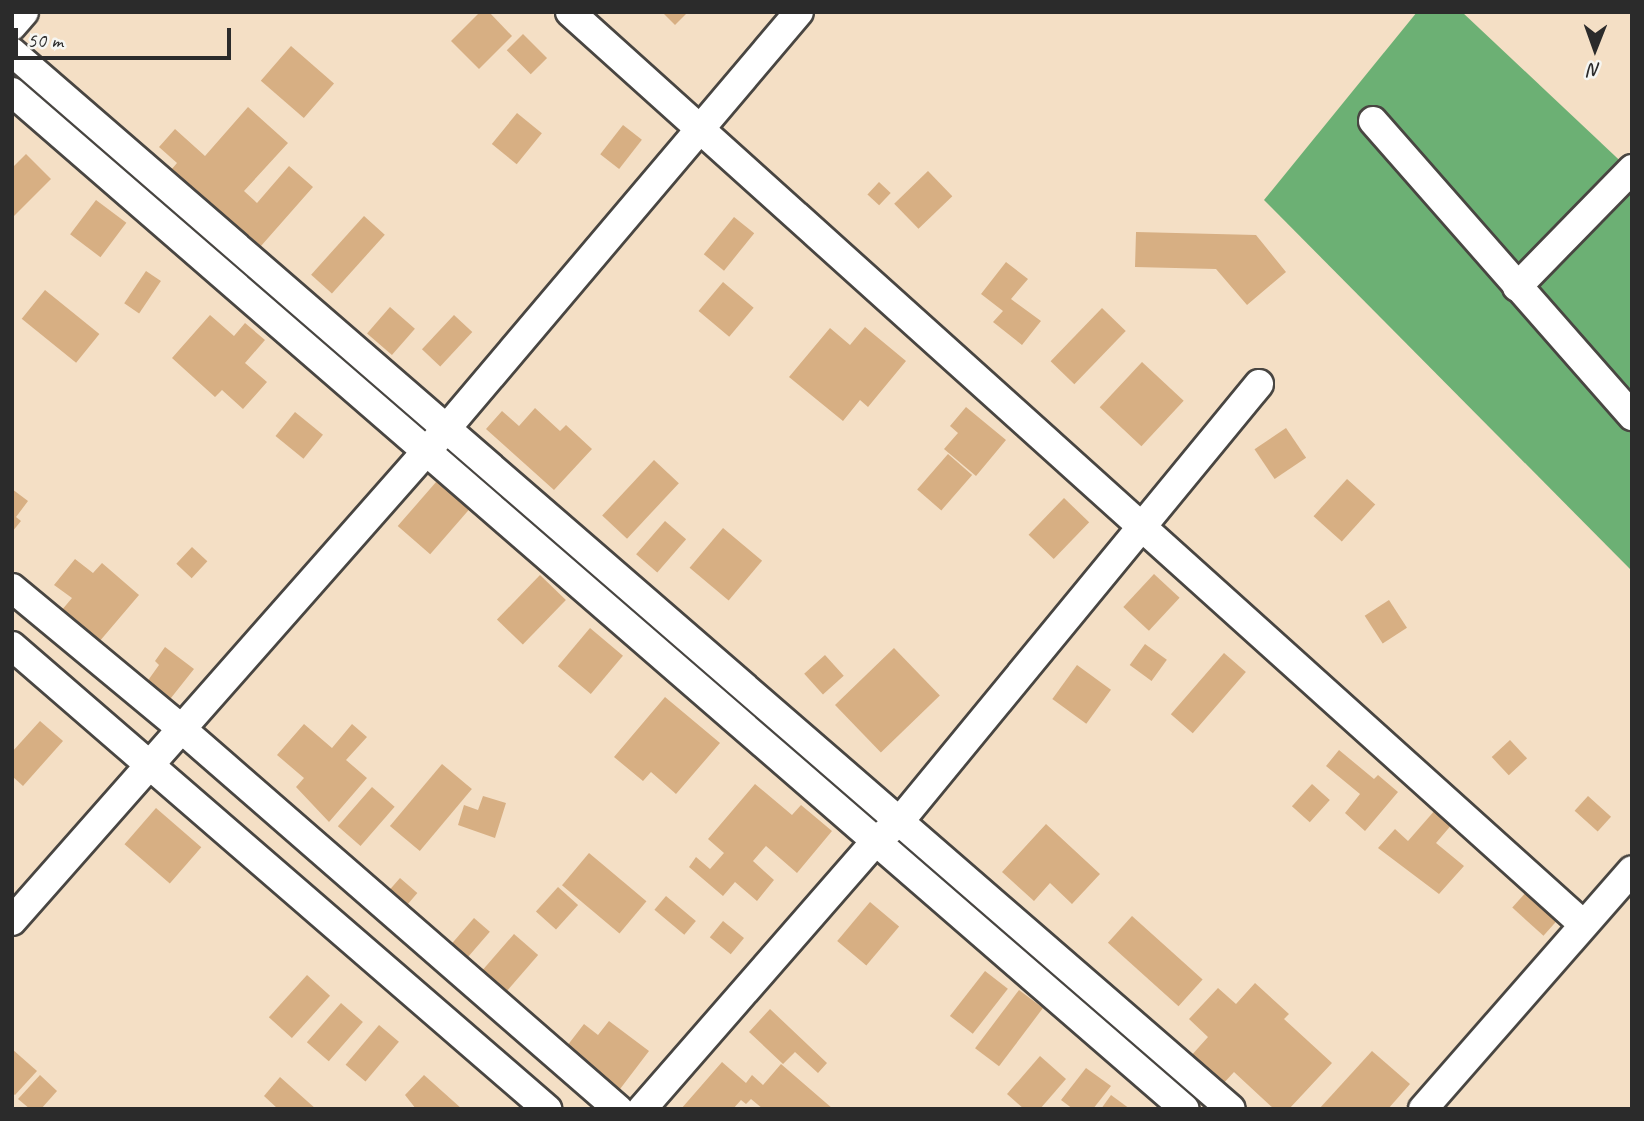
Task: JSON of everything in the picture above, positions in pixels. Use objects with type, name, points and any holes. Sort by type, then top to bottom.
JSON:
[{"type":"street","points":[[12,26],[24,12]]},
{"type":"street","points":[[570,12],[1584,925]]},
{"type":"street","points":[[12,921],[150,765],[184,731],[446,429],[799,12]]},
{"type":"street","points":[[12,52],[1231,1109]]},
{"type":"street","points":[[12,92],[1185,1109]]},
{"type":"street","points":[[1373,121],[1632,416]]},
{"type":"street","points":[[1517,287],[1632,169]]},
{"type":"street","points":[[642,1109],[876,841],[899,822],[1144,527],[1258,384]]},
{"type":"street","points":[[12,588],[184,731],[618,1109]]},
{"type":"street","points":[[12,646],[547,1109]]},
{"type":"street","points":[[1423,1109],[1632,870]]},
{"type":"green space","points":[[1417,12],[1462,12],[1632,172],[1632,571],[1264,200]]},
{"type":"building","points":[[480,12],[489,12],[512,36],[479,69],[451,41]]},
{"type":"building","points":[[662,12],[688,12],[675,25]]},
{"type":"building","points":[[523,34],[547,58],[531,74],[507,50]]},
{"type":"building","points":[[291,46],[334,83],[304,118],[261,81]]},
{"type":"building","points":[[248,107],[288,143],[244,191],[257,203],[289,166],[313,187],[261,246],[171,170],[177,163],[159,147],[175,129],[205,156]]},
{"type":"building","points":[[517,113],[542,133],[517,164],[492,144]]},
{"type":"building","points":[[623,125],[642,140],[619,169],[600,154]]},
{"type":"building","points":[[26,154],[51,179],[14,216],[12,168]]},
{"type":"building","points":[[928,171],[952,196],[919,229],[894,204]]},
{"type":"building","points":[[879,182],[891,193],[879,205],[867,194]]},
{"type":"building","points":[[96,200],[126,223],[100,257],[70,234]]},
{"type":"building","points":[[364,216],[385,235],[332,293],[311,275]]},
{"type":"building","points":[[734,217],[754,233],[724,271],[704,254]]},
{"type":"building","points":[[1136,232],[1256,235],[1286,272],[1247,305],[1216,269],[1135,267]]},
{"type":"building","points":[[1006,262],[1028,279],[1011,299],[1041,321],[1022,345],[993,322],[1003,311],[981,294]]},
{"type":"building","points":[[146,271],[161,281],[139,313],[124,303]]},
{"type":"building","points":[[723,282],[754,308],[729,337],[699,311]]},
{"type":"building","points":[[45,290],[99,334],[76,363],[22,319]]},
{"type":"building","points":[[390,307],[415,329],[392,355],[367,333]]},
{"type":"building","points":[[1102,308],[1126,331],[1074,384],[1051,361]]},
{"type":"building","points":[[210,315],[234,336],[245,323],[265,340],[245,363],[267,382],[243,409],[222,390],[215,397],[172,358]]},
{"type":"building","points":[[454,315],[472,332],[440,366],[422,349]]},
{"type":"building","points":[[865,327],[906,361],[868,407],[860,400],[843,421],[789,377],[830,328],[850,345]]},
{"type":"building","points":[[1142,362],[1184,401],[1141,446],[1100,407]]},
{"type":"building","points":[[966,407],[1006,440],[976,476],[944,449],[958,433],[950,426]]},
{"type":"building","points":[[535,408],[560,431],[566,425],[592,449],[554,490],[486,429],[502,411],[519,426]]},
{"type":"building","points":[[295,412],[323,435],[303,459],[275,436]]},
{"type":"building","points":[[1286,428],[1306,458],[1275,479],[1254,449]]},
{"type":"building","points":[[948,454],[972,475],[941,510],[917,489]]},
{"type":"building","points":[[654,460],[679,483],[627,539],[602,516]]},
{"type":"building","points":[[443,474],[475,502],[430,554],[398,526]]},
{"type":"building","points":[[1347,479],[1375,504],[1342,542],[1314,516]]},
{"type":"building","points":[[12,489],[28,501],[16,517],[21,521],[12,532]]},
{"type":"building","points":[[1064,498],[1089,522],[1054,559],[1029,535]]},
{"type":"building","points":[[665,521],[686,539],[657,573],[636,554]]},
{"type":"building","points":[[723,528],[762,561],[729,601],[690,568]]},
{"type":"building","points":[[192,547],[207,561],[192,578],[176,564]]},
{"type":"building","points":[[75,559],[93,573],[102,563],[139,595],[99,642],[61,611],[72,598],[54,585]]},
{"type":"building","points":[[1154,574],[1180,598],[1149,631],[1123,607]]},
{"type":"building","points":[[540,575],[566,600],[523,645],[497,620]]},
{"type":"building","points":[[1389,600],[1407,628],[1383,643],[1365,616]]},
{"type":"building","points":[[590,628],[623,656],[591,694],[558,666]]},
{"type":"building","points":[[1145,644],[1167,660],[1152,681],[1130,665]]},
{"type":"building","points":[[165,647],[194,669],[167,703],[144,686],[159,665],[155,661]]},
{"type":"building","points":[[894,648],[940,695],[881,752],[835,705]]},
{"type":"building","points":[[1224,653],[1246,672],[1193,733],[1171,714]]},
{"type":"building","points":[[825,655],[844,676],[823,695],[804,674]]},
{"type":"building","points":[[1077,665],[1111,690],[1086,724],[1052,699]]},
{"type":"building","points":[[665,697],[720,743],[676,794],[651,772],[643,781],[614,757]]},
{"type":"building","points":[[40,721],[63,741],[23,786],[12,776],[12,752]]},
{"type":"building","points":[[304,724],[332,748],[352,724],[367,737],[346,760],[367,778],[329,822],[296,787],[304,778],[277,755]]},
{"type":"building","points":[[1510,740],[1527,758],[1509,775],[1492,757]]},
{"type":"building","points":[[1339,750],[1374,779],[1378,775],[1398,792],[1365,831],[1345,813],[1360,794],[1326,766]]},
{"type":"building","points":[[442,764],[472,789],[420,851],[390,826]]},
{"type":"building","points":[[755,784],[792,815],[801,805],[832,831],[797,873],[766,846],[753,861],[774,880],[757,901],[735,882],[723,896],[689,867],[696,857],[710,869],[724,853],[708,839]]},
{"type":"building","points":[[1312,784],[1330,800],[1310,822],[1292,806]]},
{"type":"building","points":[[372,787],[395,807],[361,846],[338,826]]},
{"type":"building","points":[[483,796],[506,803],[495,838],[458,825],[464,805],[478,810]]},
{"type":"building","points":[[1588,796],[1611,817],[1598,832],[1575,811]]},
{"type":"building","points":[[156,808],[201,847],[170,884],[125,844]]},
{"type":"building","points":[[1436,809],[1453,823],[1436,843],[1464,866],[1439,894],[1378,848],[1395,829],[1408,841]]},
{"type":"building","points":[[1046,824],[1100,874],[1072,904],[1050,883],[1034,901],[1002,872]]},
{"type":"building","points":[[589,853],[646,901],[619,933],[562,885]]},
{"type":"building","points":[[400,878],[417,893],[402,911],[384,896]]},
{"type":"building","points":[[558,887],[578,905],[556,930],[536,912]]},
{"type":"building","points":[[1529,889],[1560,917],[1543,936],[1512,908]]},
{"type":"building","points":[[666,896],[696,921],[684,935],[654,910]]},
{"type":"building","points":[[870,902],[899,926],[866,965],[837,941]]},
{"type":"building","points":[[1132,916],[1203,980],[1179,1006],[1108,943]]},
{"type":"building","points":[[474,918],[490,932],[468,957],[452,943]]},
{"type":"building","points":[[723,921],[744,938],[731,954],[710,937]]},
{"type":"building","points":[[514,934],[538,955],[502,997],[478,976]]},
{"type":"building","points":[[985,971],[1008,989],[973,1034],[950,1016]]},
{"type":"building","points":[[307,975],[330,996],[292,1038],[269,1017]]},
{"type":"building","points":[[1255,983],[1289,1014],[1284,1019],[1332,1063],[1289,1109],[1274,1109],[1234,1072],[1221,1086],[1190,1057],[1208,1037],[1189,1019],[1218,988],[1236,1004]]},
{"type":"building","points":[[1019,990],[1043,1008],[999,1066],[975,1048]]},
{"type":"building","points":[[341,1003],[363,1022],[329,1061],[307,1042]]},
{"type":"building","points":[[770,1009],[827,1063],[818,1073],[795,1052],[783,1064],[749,1032]]},
{"type":"building","points":[[609,1021],[649,1051],[617,1093],[576,1062],[581,1057],[567,1046],[584,1024],[598,1035]]},
{"type":"building","points":[[379,1025],[399,1042],[365,1082],[346,1065]]},
{"type":"building","points":[[12,1049],[37,1071],[15,1095],[12,1093]]},
{"type":"building","points":[[1372,1051],[1410,1084],[1388,1109],[1319,1109]]},
{"type":"building","points":[[1040,1056],[1066,1079],[1040,1109],[1024,1109],[1007,1094]]},
{"type":"building","points":[[722,1062],[746,1083],[752,1075],[763,1085],[781,1064],[833,1109],[763,1109],[751,1099],[746,1104],[741,1100],[733,1109],[681,1109]]},
{"type":"building","points":[[1086,1068],[1111,1086],[1093,1109],[1073,1109],[1061,1100]]},
{"type":"building","points":[[40,1075],[57,1091],[41,1109],[30,1109],[18,1099]]},
{"type":"building","points":[[424,1075],[462,1109],[416,1109],[405,1095]]},
{"type":"building","points":[[280,1077],[316,1109],[278,1109],[264,1096]]},
{"type":"building","points":[[1111,1095],[1130,1109],[1101,1109]]}]
